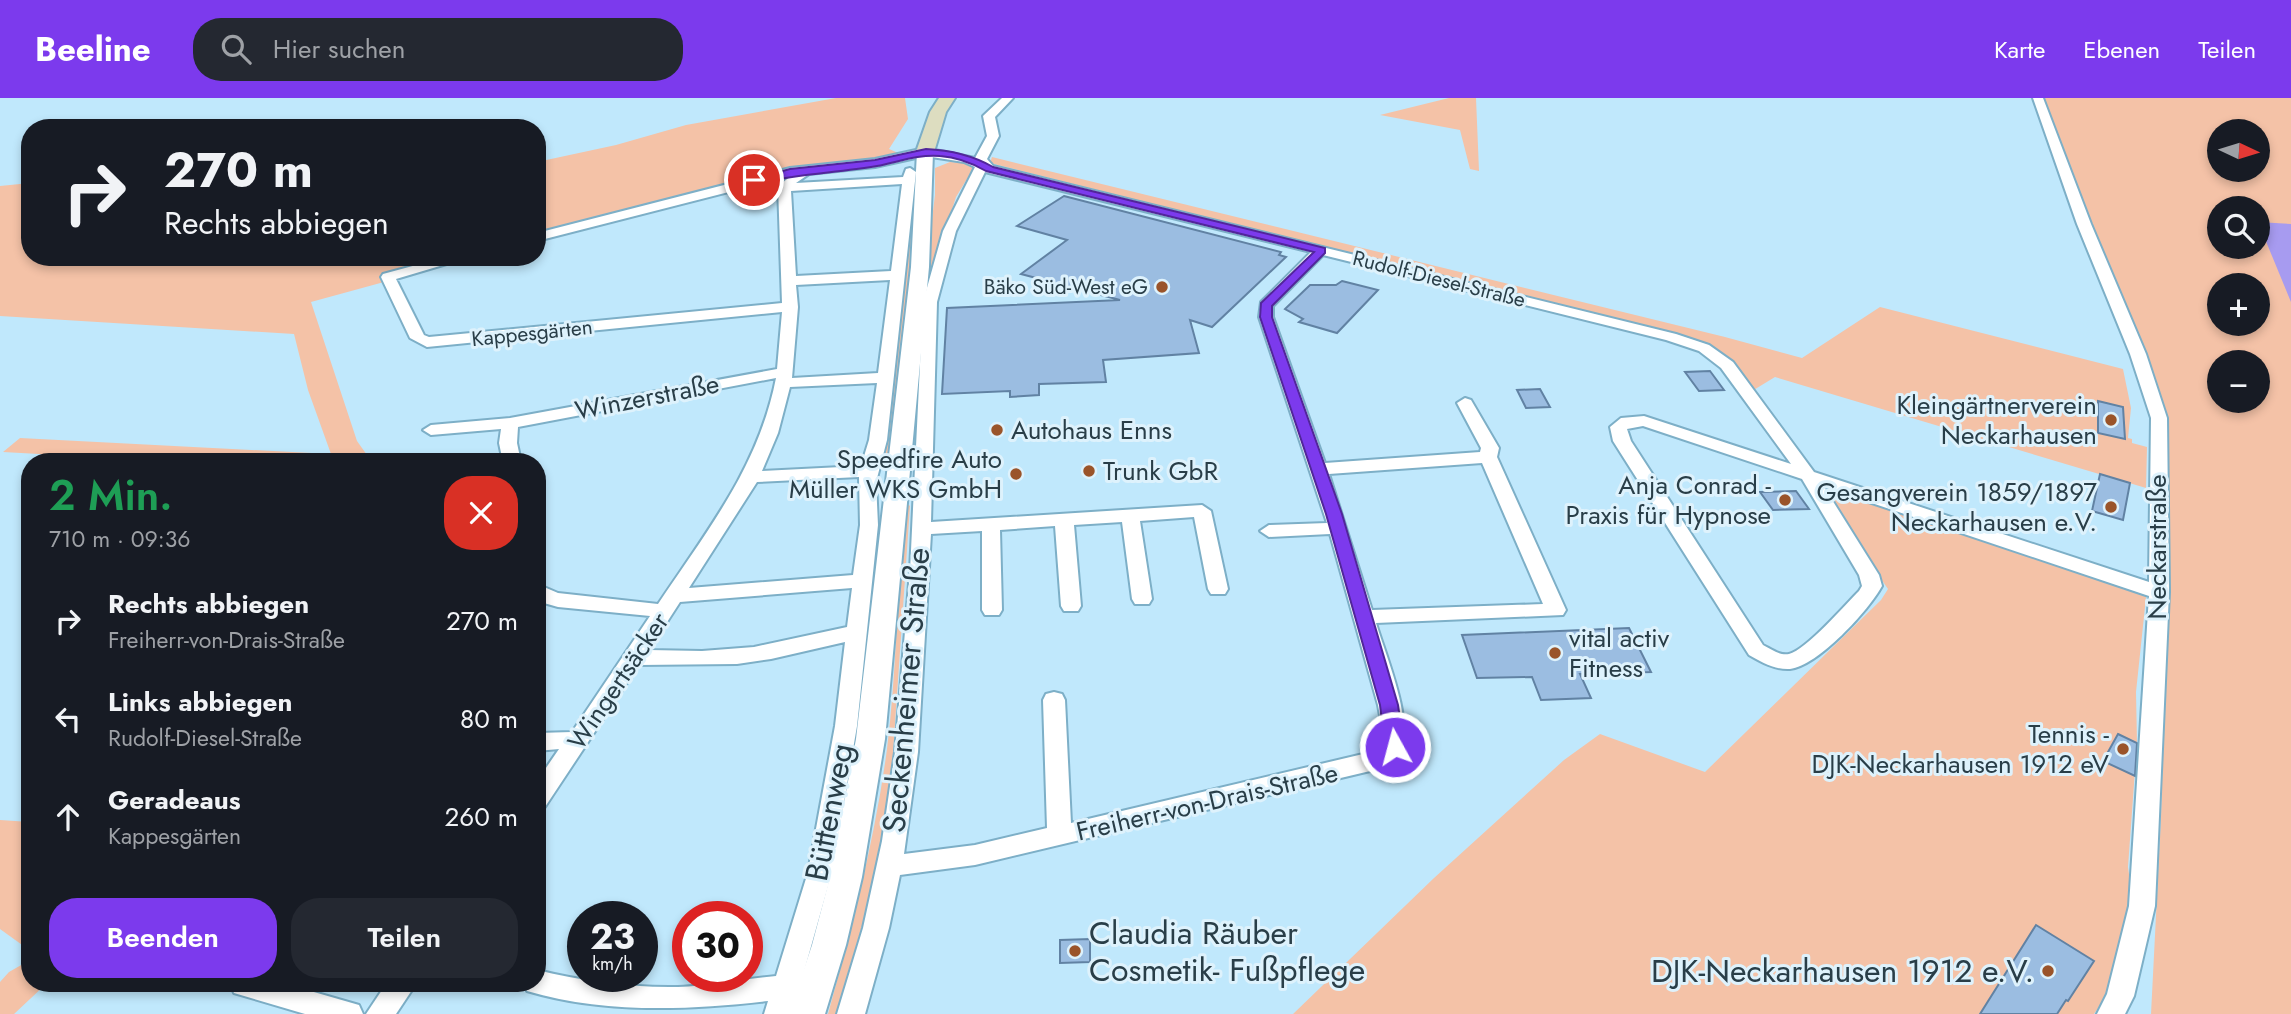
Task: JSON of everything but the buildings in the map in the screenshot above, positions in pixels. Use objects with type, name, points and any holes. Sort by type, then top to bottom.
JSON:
[{"type":"main road","points":[[917,166],[941,104],[947,98]]},
{"type":"main road","points":[[938,116],[962,98]]},
{"type":"street","name":"Neckarstraße","points":[[2038,98],[2084,224],[2138,354],[2159,418],[2159,592],[2142,906],[2120,996],[2111,1014]]},
{"type":"street","name":"Seckenheimer Straße","points":[[851,1014],[864,976],[903,798],[921,529],[930,302],[936,273],[976,162],[981,159],[993,136],[989,116],[1004,101]]},
{"type":"street","name":"Rudolf-Diesel-Straße","points":[[917,166],[976,162],[989,169],[1671,337],[1704,348],[1727,365],[1810,478],[1869,575],[1872,586],[1867,595],[1809,652],[1794,661],[1773,660],[1756,650],[1622,440],[1618,427],[1627,422],[1644,421],[1810,478]]},
{"type":"street","points":[[546,235],[754,180],[808,170],[875,163],[917,166]]},
{"type":"street","points":[[754,180],[784,187],[917,166]]},
{"type":"street","points":[[863,581],[869,525],[865,493],[867,471],[878,440],[897,275],[917,166]]},
{"type":"street","points":[[807,1014],[842,897],[862,803],[880,679],[902,425],[925,214],[917,166]]},
{"type":"street","points":[[784,187],[796,175],[808,170]]},
{"type":"street","name":"Wingertsäcker","points":[[546,787],[580,740],[750,477],[769,437],[783,377],[791,307],[784,187]]},
{"type":"street","name":"Freiherr-von-Drais-Straße","points":[[889,866],[975,855],[1279,786],[1379,761],[1390,755],[1395,738],[1391,716],[1338,527],[1266,317],[1266,305],[1321,250]]},
{"type":"street","name":"Kappesgärten","points":[[427,266],[388,276],[418,338],[427,342],[791,307]]},
{"type":"street","points":[[790,281],[897,275]]},
{"type":"street","points":[[783,377],[884,378]]},
{"type":"street","name":"Winzerstraße","points":[[431,430],[510,423],[783,377]]},
{"type":"street","points":[[1362,617],[1556,610],[1488,457],[1490,448],[1465,402]]},
{"type":"street","points":[[510,423],[510,453]]},
{"type":"street","points":[[1319,469],[1488,457]]},
{"type":"street","points":[[750,477],[867,471]]},
{"type":"street","points":[[1810,478],[2159,592]]},
{"type":"street","name":"Seckenheimer Straße","points":[[921,529],[1202,511],[1218,589]]},
{"type":"street","points":[[1130,516],[1142,599]]},
{"type":"street","points":[[1064,520],[1071,606]]},
{"type":"street","points":[[991,524],[992,610]]},
{"type":"street","points":[[1269,531],[1338,527]]},
{"type":"street","name":"Wingertsäcker","points":[[669,603],[863,581]]},
{"type":"street","name":"Büttenweg","points":[[778,1014],[820,872],[846,726],[863,581]]},
{"type":"street","points":[[546,597],[558,600],[669,603]]},
{"type":"street","points":[[634,657],[672,660],[770,652],[828,637],[857,633]]},
{"type":"street","name":"Freiherr-von-Drais-Straße","points":[[1054,699],[1059,836]]},
{"type":"street","points":[[546,742],[580,740]]},
{"type":"street","points":[[546,984],[620,996],[678,999],[785,987]]},
{"type":"street","points":[[272,992],[349,1014]]},
{"type":"street","points":[[380,1014],[396,992]]},
{"type":"shaded area","points":[[836,98],[905,98],[908,119],[889,149],[903,155],[825,165],[546,232],[546,160],[616,145],[686,125]]},
{"type":"shaded area","points":[[1449,98],[1476,98],[1479,171],[1470,169],[1460,130],[1380,115]]},
{"type":"shaded area","points":[[2042,98],[2291,98],[2291,1014],[2151,1014],[2161,817],[2168,576],[2167,419],[2153,373],[2090,223]]},
{"type":"shaded area","points":[[992,157],[1802,358],[1880,307],[2123,369],[2131,408],[2128,438],[2132,439],[2132,443],[2147,447],[2146,488],[1775,377],[1752,391],[1727,360],[1656,330],[990,163]]},
{"type":"shaded area","points":[[950,162],[976,164],[956,197],[943,238],[921,444],[913,435],[922,299],[935,195],[935,168]]},
{"type":"shaded area","points":[[911,181],[916,181],[904,345],[887,463],[880,469]]},
{"type":"shaded area","points":[[21,184],[21,266],[418,266],[381,276],[384,282],[311,302],[357,441],[366,453],[331,453],[308,390],[294,334],[0,316],[0,186]]},
{"type":"shaded area","points":[[2270,223],[2291,224],[2291,302],[2270,251]]},
{"type":"shaded area","points":[[20,438],[312,453],[3,452]]},
{"type":"shaded area","points":[[1828,492],[1870,501],[2147,588],[2136,692],[2137,743],[2128,867],[2134,909],[2116,982],[2094,1014],[1293,1014],[1434,878],[1564,760],[1600,734],[1705,772],[1881,600],[1888,589],[1825,498]]},
{"type":"shaded area","points":[[907,503],[910,506],[891,782],[875,879],[837,1014],[828,1014],[862,883],[882,783],[890,722],[902,532]]},
{"type":"shaded area","points":[[0,820],[21,821],[21,944],[0,929]]},
{"type":"shaded area","points":[[21,965],[21,992],[37,992],[14,1014],[0,1014],[0,982],[9,972]]},
{"type":"place","name":"Bäko Süd-West eG","points":[[1162,287]]},
{"type":"place","name":"Kleingärtnerverein Neckarhausen","points":[[2111,420]]},
{"type":"place","name":"Autohaus Enns","points":[[997,430]]},
{"type":"place","name":"Trunk GbR","points":[[1089,471]]},
{"type":"place","name":"Speedfire Auto Müller WKS GmbH","points":[[1016,474]]},
{"type":"place","name":"Anja Conrad - Praxis für Hypnose","points":[[1785,500]]},
{"type":"place","name":"Gesangverein 1859/1897 Neckarhausen e.V.","points":[[2111,507]]},
{"type":"place","name":"vital activ Fitness","points":[[1555,653]]},
{"type":"place","name":"Tennis - DJK-Neckarhausen 1912 eV","points":[[2123,749]]},
{"type":"place","name":"Claudia Räuber Cosmetik- Fußpflege","points":[[1075,951]]},
{"type":"place","name":"DJK-Neckarhausen 1912 e.V.","points":[[2048,971]]},
{"type":"route","points":[[754,180],[790,172],[875,163],[926,152],[944,153],[983,164],[989,169],[1321,250],[1266,305],[1266,317],[1334,514],[1389,705],[1395,747]]}]
